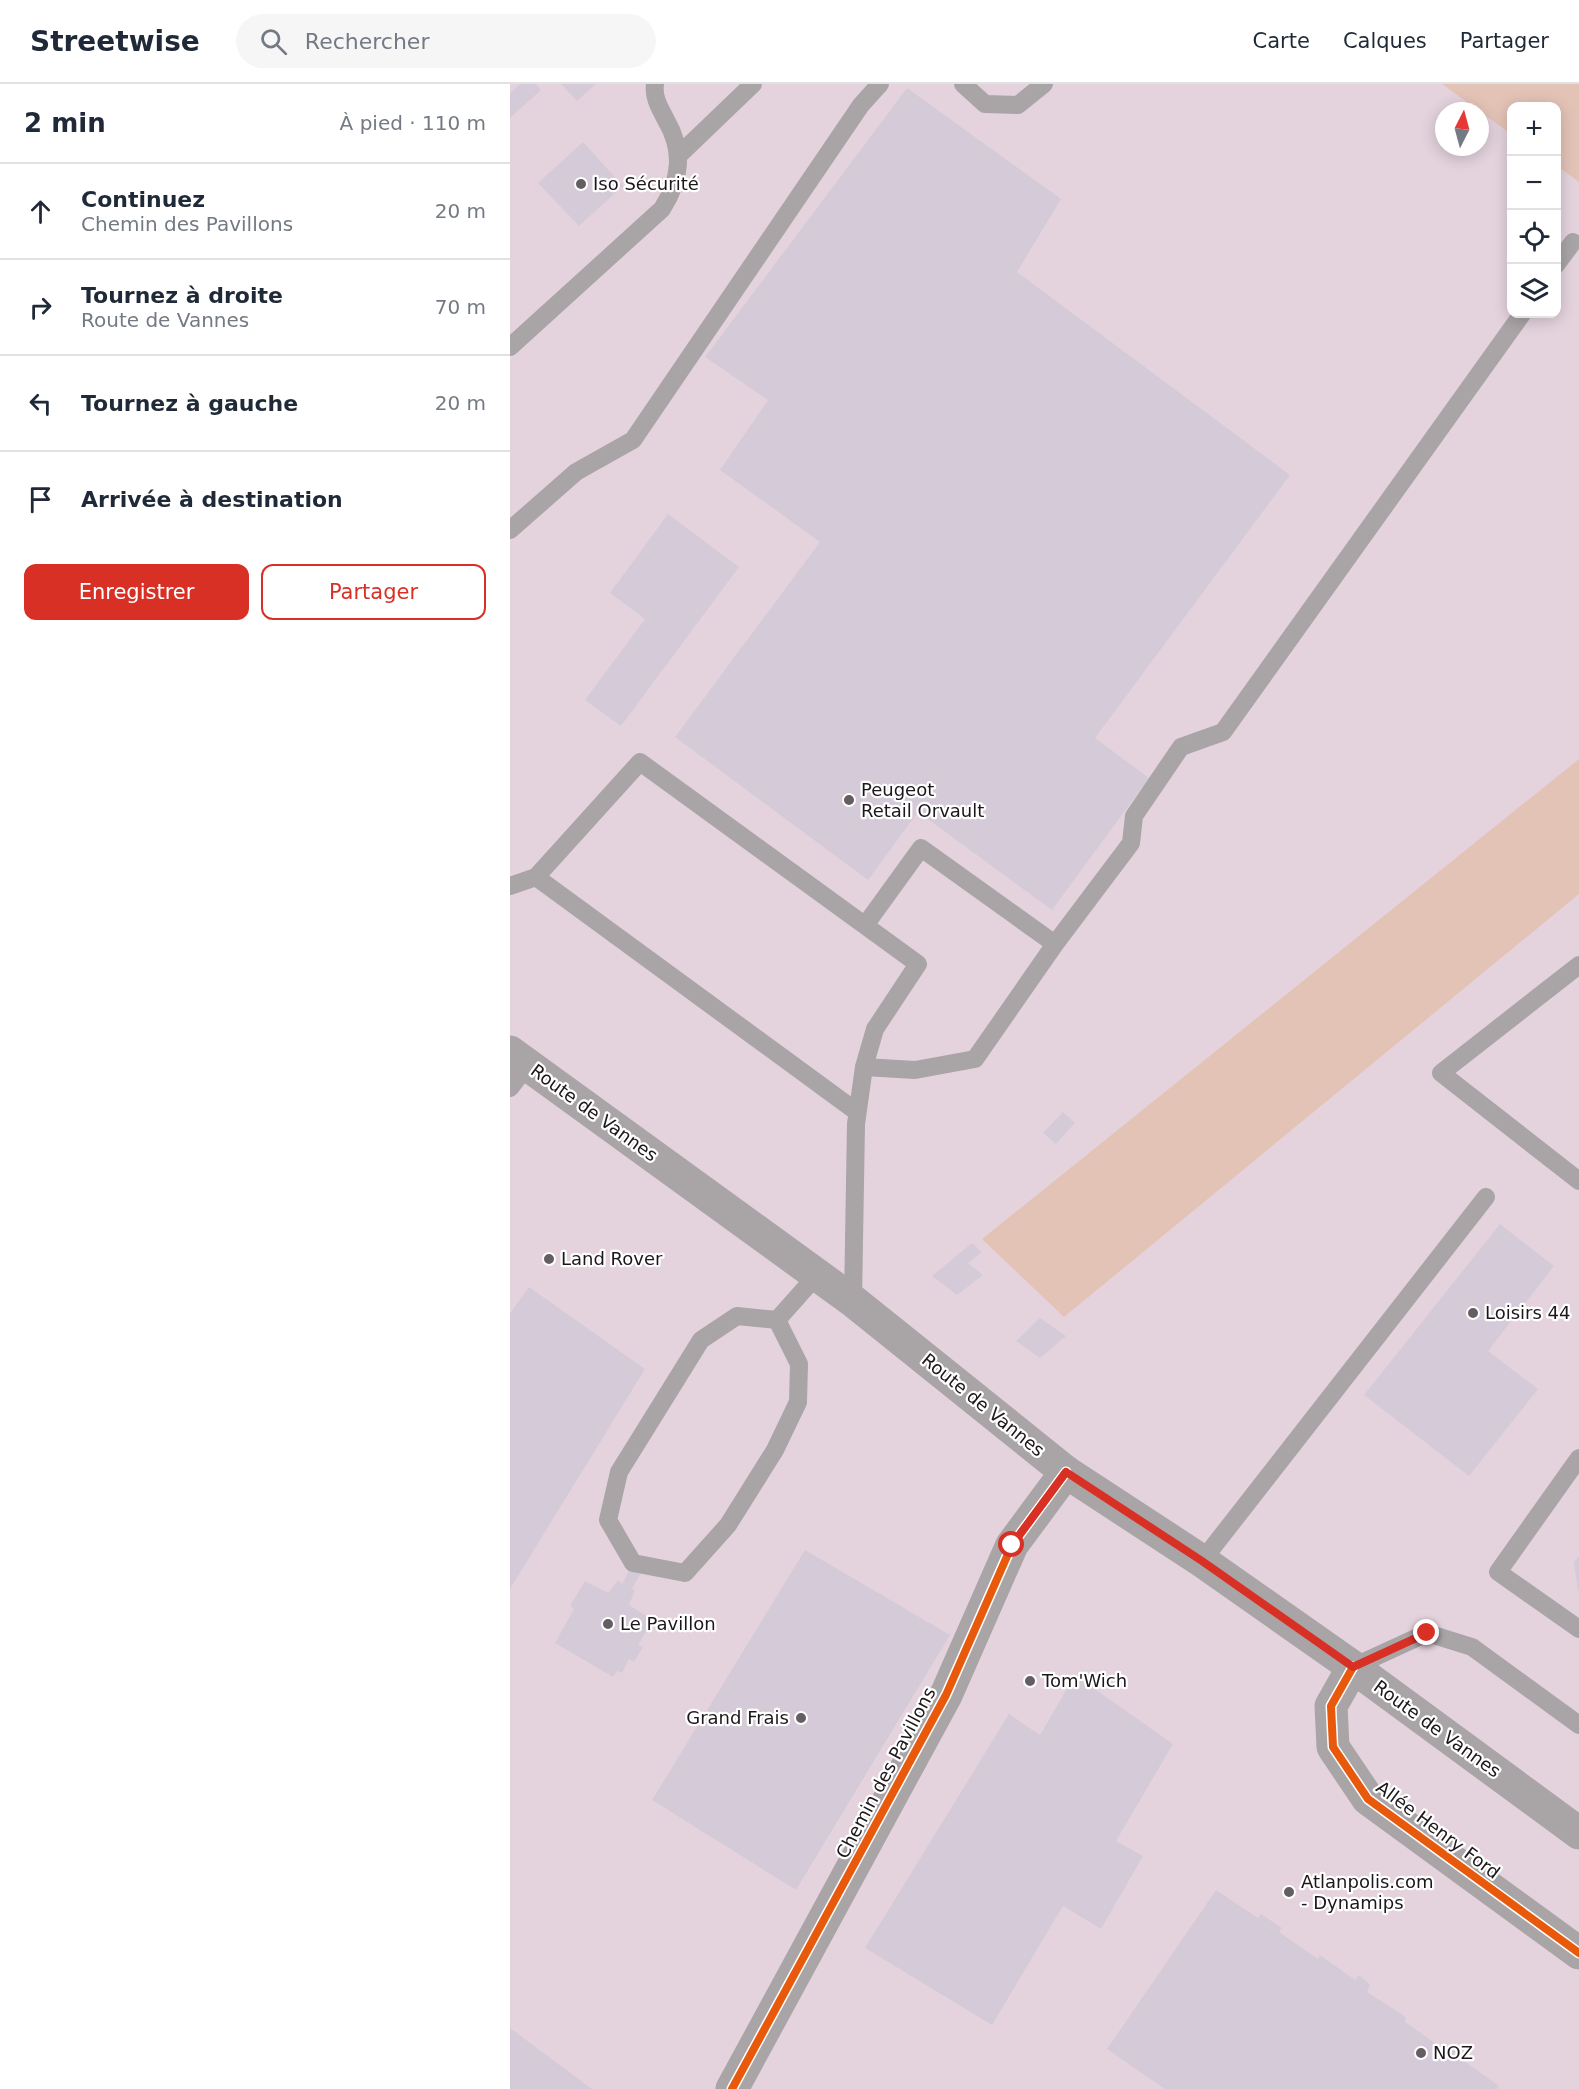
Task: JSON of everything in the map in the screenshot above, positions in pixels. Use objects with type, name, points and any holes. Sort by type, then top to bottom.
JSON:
[{"type":"main road","name":"Route de Vannes","points":[[516,1068],[817,1275],[853,1301],[1066,1472],[1202,1561],[1353,1667],[1579,1833]]},
{"type":"main road","name":"Chemin des Pavillons","points":[[732,2089],[945,1695],[1012,1545],[1066,1472]]},
{"type":"main road","name":"Allée Henry Ford","points":[[1353,1667],[1331,1706],[1333,1747],[1368,1799],[1579,1953]]},
{"type":"lane","points":[[510,347],[662,209],[673,191],[679,171],[677,142],[658,106],[655,84]]},
{"type":"lane","points":[[678,156],[753,84]]},
{"type":"lane","points":[[510,530],[576,472],[633,440],[861,105],[880,84]]},
{"type":"lane","points":[[963,84],[985,104],[1018,105],[1044,84]]},
{"type":"lane","points":[[1558,264],[1573,242]]},
{"type":"lane","points":[[864,1067],[915,1070],[975,1059],[1055,944],[1131,843],[1134,816],[1181,747],[1222,732],[1519,318]]},
{"type":"lane","points":[[510,886],[536,877],[640,762],[918,964],[875,1029],[864,1067],[857,1112],[853,1301]]},
{"type":"lane","points":[[866,924],[921,848],[1055,944]]},
{"type":"lane","points":[[536,877],[857,1112]]},
{"type":"lane","points":[[1579,965],[1441,1073],[1579,1181]]},
{"type":"lane","points":[[1202,1561],[1486,1197]]},
{"type":"lane","points":[[777,1320],[817,1275]]},
{"type":"lane","points":[[737,1316],[777,1320],[799,1364],[798,1402],[775,1450],[728,1525],[685,1573],[633,1563],[608,1520],[619,1472],[701,1340],[737,1316]]},
{"type":"lane","points":[[1579,1458],[1498,1572],[1579,1629]]},
{"type":"lane","points":[[1353,1667],[1427,1633],[1472,1647],[1579,1725]]},
{"type":"shaded area","points":[[510,84],[1579,84],[1579,2089],[510,2089]]},
{"type":"shaded area","points":[[1442,84],[1579,84],[1579,182],[1561,169],[1561,102],[1507,102],[1507,131],[1489,118],[1489,102],[1467,102]]},
{"type":"shaded area","points":[[1579,759],[1579,894],[1064,1317],[982,1239]]},
{"type":"building","points":[[520,84],[536,84],[541,90],[510,118],[510,93]]},
{"type":"building","points":[[561,84],[596,84],[577,101]]},
{"type":"building","points":[[907,88],[1061,199],[1017,272],[1290,475],[1095,738],[1149,778],[1052,910],[918,812],[868,880],[675,737],[820,542],[720,470],[768,400],[705,357]]},
{"type":"building","name":"Iso Sécurité","points":[[583,142],[623,186],[579,226],[538,183]]},
{"type":"building","points":[[668,514],[739,567],[621,726],[585,700],[645,619],[610,593]]},
{"type":"building","points":[[1063,1112],[1075,1123],[1056,1144],[1043,1133]]},
{"type":"building","name":"Loisirs 44","points":[[1500,1224],[1554,1266],[1488,1351],[1538,1389],[1469,1476],[1364,1395]]},
{"type":"building","points":[[972,1243],[982,1252],[968,1263],[983,1275],[957,1295],[932,1276]]},
{"type":"building","points":[[529,1287],[645,1369],[510,1589],[510,1313]]},
{"type":"building","points":[[1040,1318],[1066,1336],[1040,1358],[1016,1341]]},
{"type":"building","name":"Grand Frais","points":[[805,1550],[950,1635],[796,1890],[652,1800]]},
{"type":"building","points":[[1579,1556],[1579,1590],[1578,1591],[1574,1562]]},
{"type":"building","points":[[633,1563],[643,1569],[632,1589],[635,1590],[629,1605],[653,1620],[638,1645],[643,1647],[634,1662],[629,1659],[622,1673],[617,1671],[613,1677],[555,1643],[574,1609],[570,1606],[585,1581],[608,1593],[618,1580],[622,1584]]},
{"type":"building","points":[[1075,1675],[1173,1744],[1116,1841],[1143,1856],[1101,1929],[1063,1906],[992,2025],[865,1948],[1009,1714],[1040,1735]]},
{"type":"building","points":[[1216,1890],[1258,1918],[1261,1914],[1282,1928],[1279,1932],[1318,1959],[1320,1955],[1355,1980],[1359,1975],[1370,1985],[1367,1992],[1406,2017],[1405,2022],[1442,2048],[1445,2044],[1466,2058],[1464,2061],[1499,2086],[1497,2089],[1165,2089],[1107,2049]]},
{"type":"building","points":[[510,2028],[592,2089],[510,2089]]},
{"type":"cycle path","points":[[732,2089],[946,1695],[1012,1545],[1066,1472]]},
{"type":"cycle path","points":[[1353,1667],[1331,1706],[1333,1747],[1368,1799],[1579,1953]]},
{"type":"place","name":"Iso Sécurité","points":[[581,184]]},
{"type":"place","name":"Peugeot Retail Orvault","points":[[849,800]]},
{"type":"place","name":"Land Rover","points":[[549,1259]]},
{"type":"place","name":"Loisirs 44","points":[[1473,1313]]},
{"type":"place","name":"Le Pavillon","points":[[608,1624]]},
{"type":"place","name":"Tom'Wich","points":[[1030,1681]]},
{"type":"place","name":"Grand Frais","points":[[801,1718]]},
{"type":"place","name":"Atlanpolis.com - Dynamips","points":[[1289,1892]]},
{"type":"place","name":"NOZ","points":[[1421,2053]]},
{"type":"route","points":[[1012,1545],[1066,1472],[1202,1561],[1353,1667],[1427,1633]]}]
